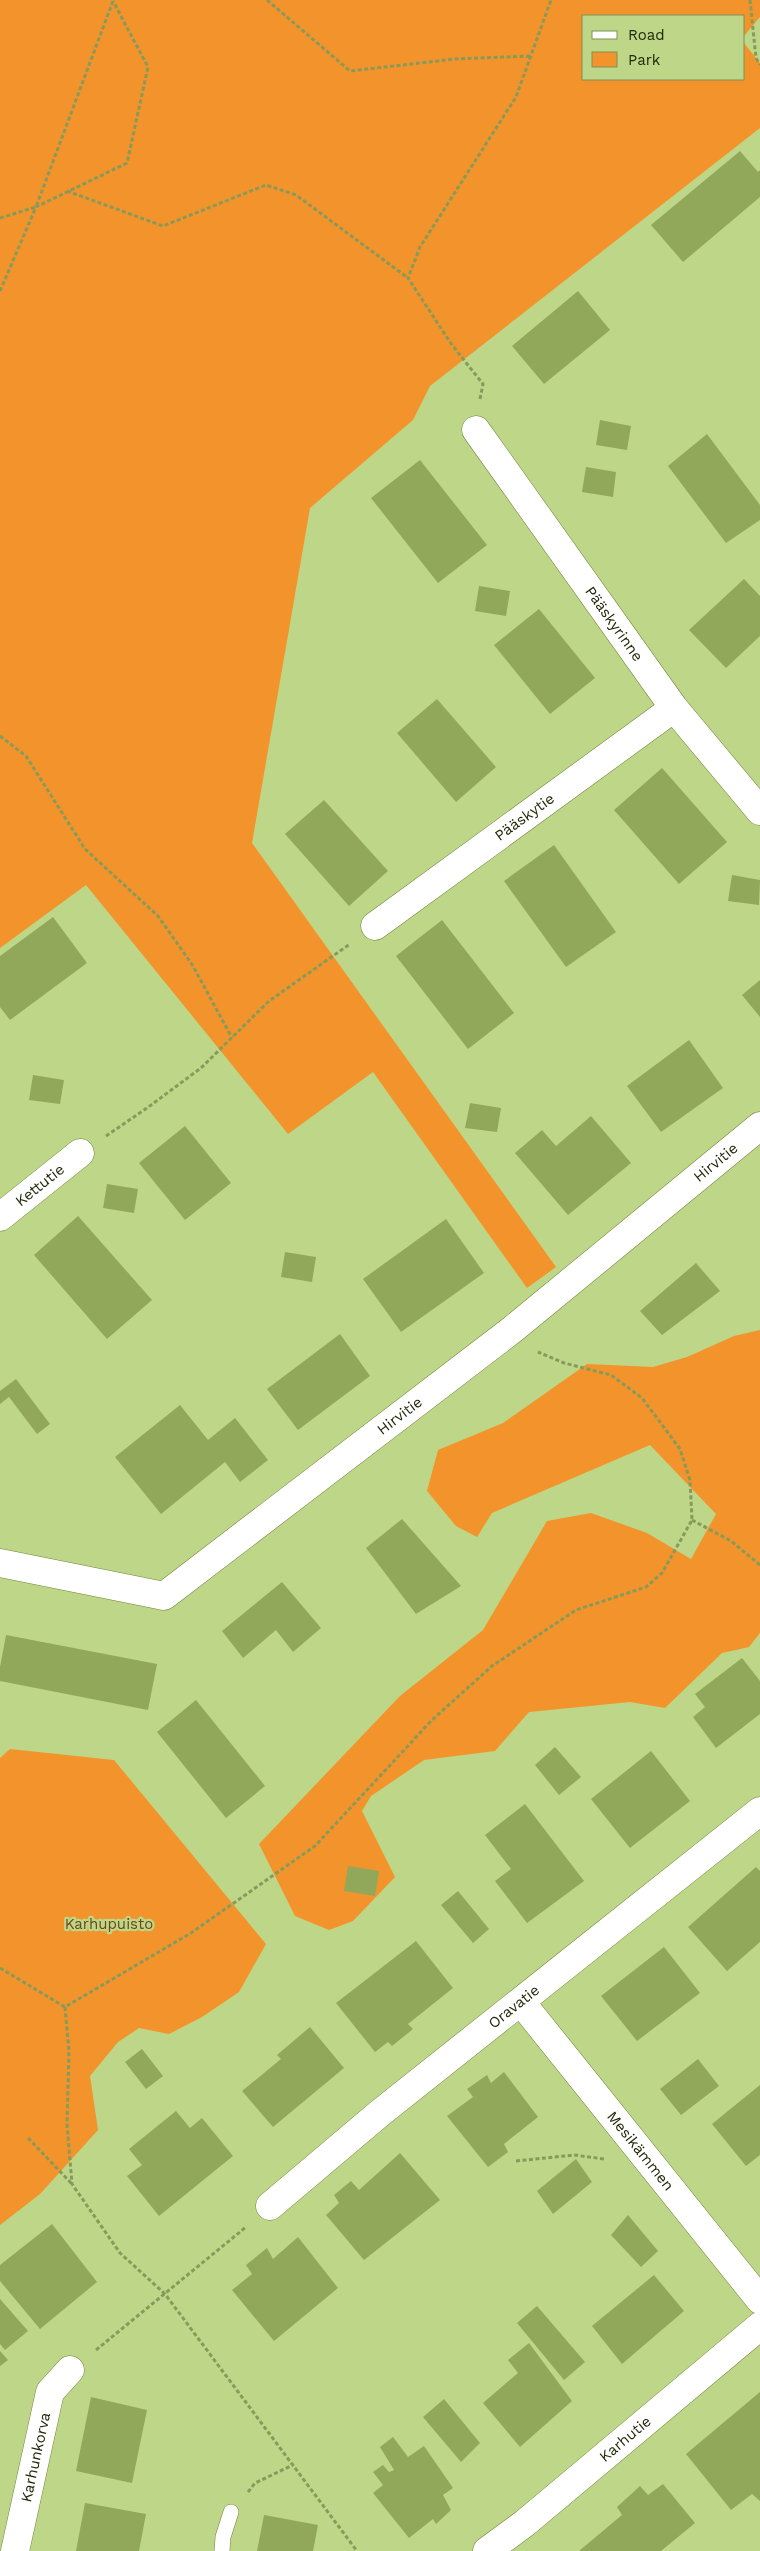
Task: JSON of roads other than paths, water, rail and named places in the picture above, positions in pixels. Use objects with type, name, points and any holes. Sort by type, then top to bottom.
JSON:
[{"type":"street","name":"Pääskyrinne","points":[[476,430],[674,708],[760,811]]},
{"type":"street","name":"Pääskytie","points":[[375,926],[674,708]]},
{"type":"street","name":"Hirvitie","points":[[0,1563],[164,1596],[513,1329],[760,1126]]},
{"type":"street","name":"Kettutie","points":[[0,1217],[80,1153]]},
{"type":"street","name":"Oravatie","points":[[270,2206],[380,2113],[760,1811]]},
{"type":"street","name":"Mesikämmen","points":[[521,2002],[760,2300]]},
{"type":"street","name":"Karhutie","points":[[487,2551],[524,2523],[760,2326]]},
{"type":"street","name":"Karhunkorva","points":[[15,2551],[50,2392],[70,2370]]},
{"type":"lane","points":[[222,2551],[223,2537],[231,2512]]},
{"type":"park label","name":"Karhupuisto","points":[[109,1924]]}]
